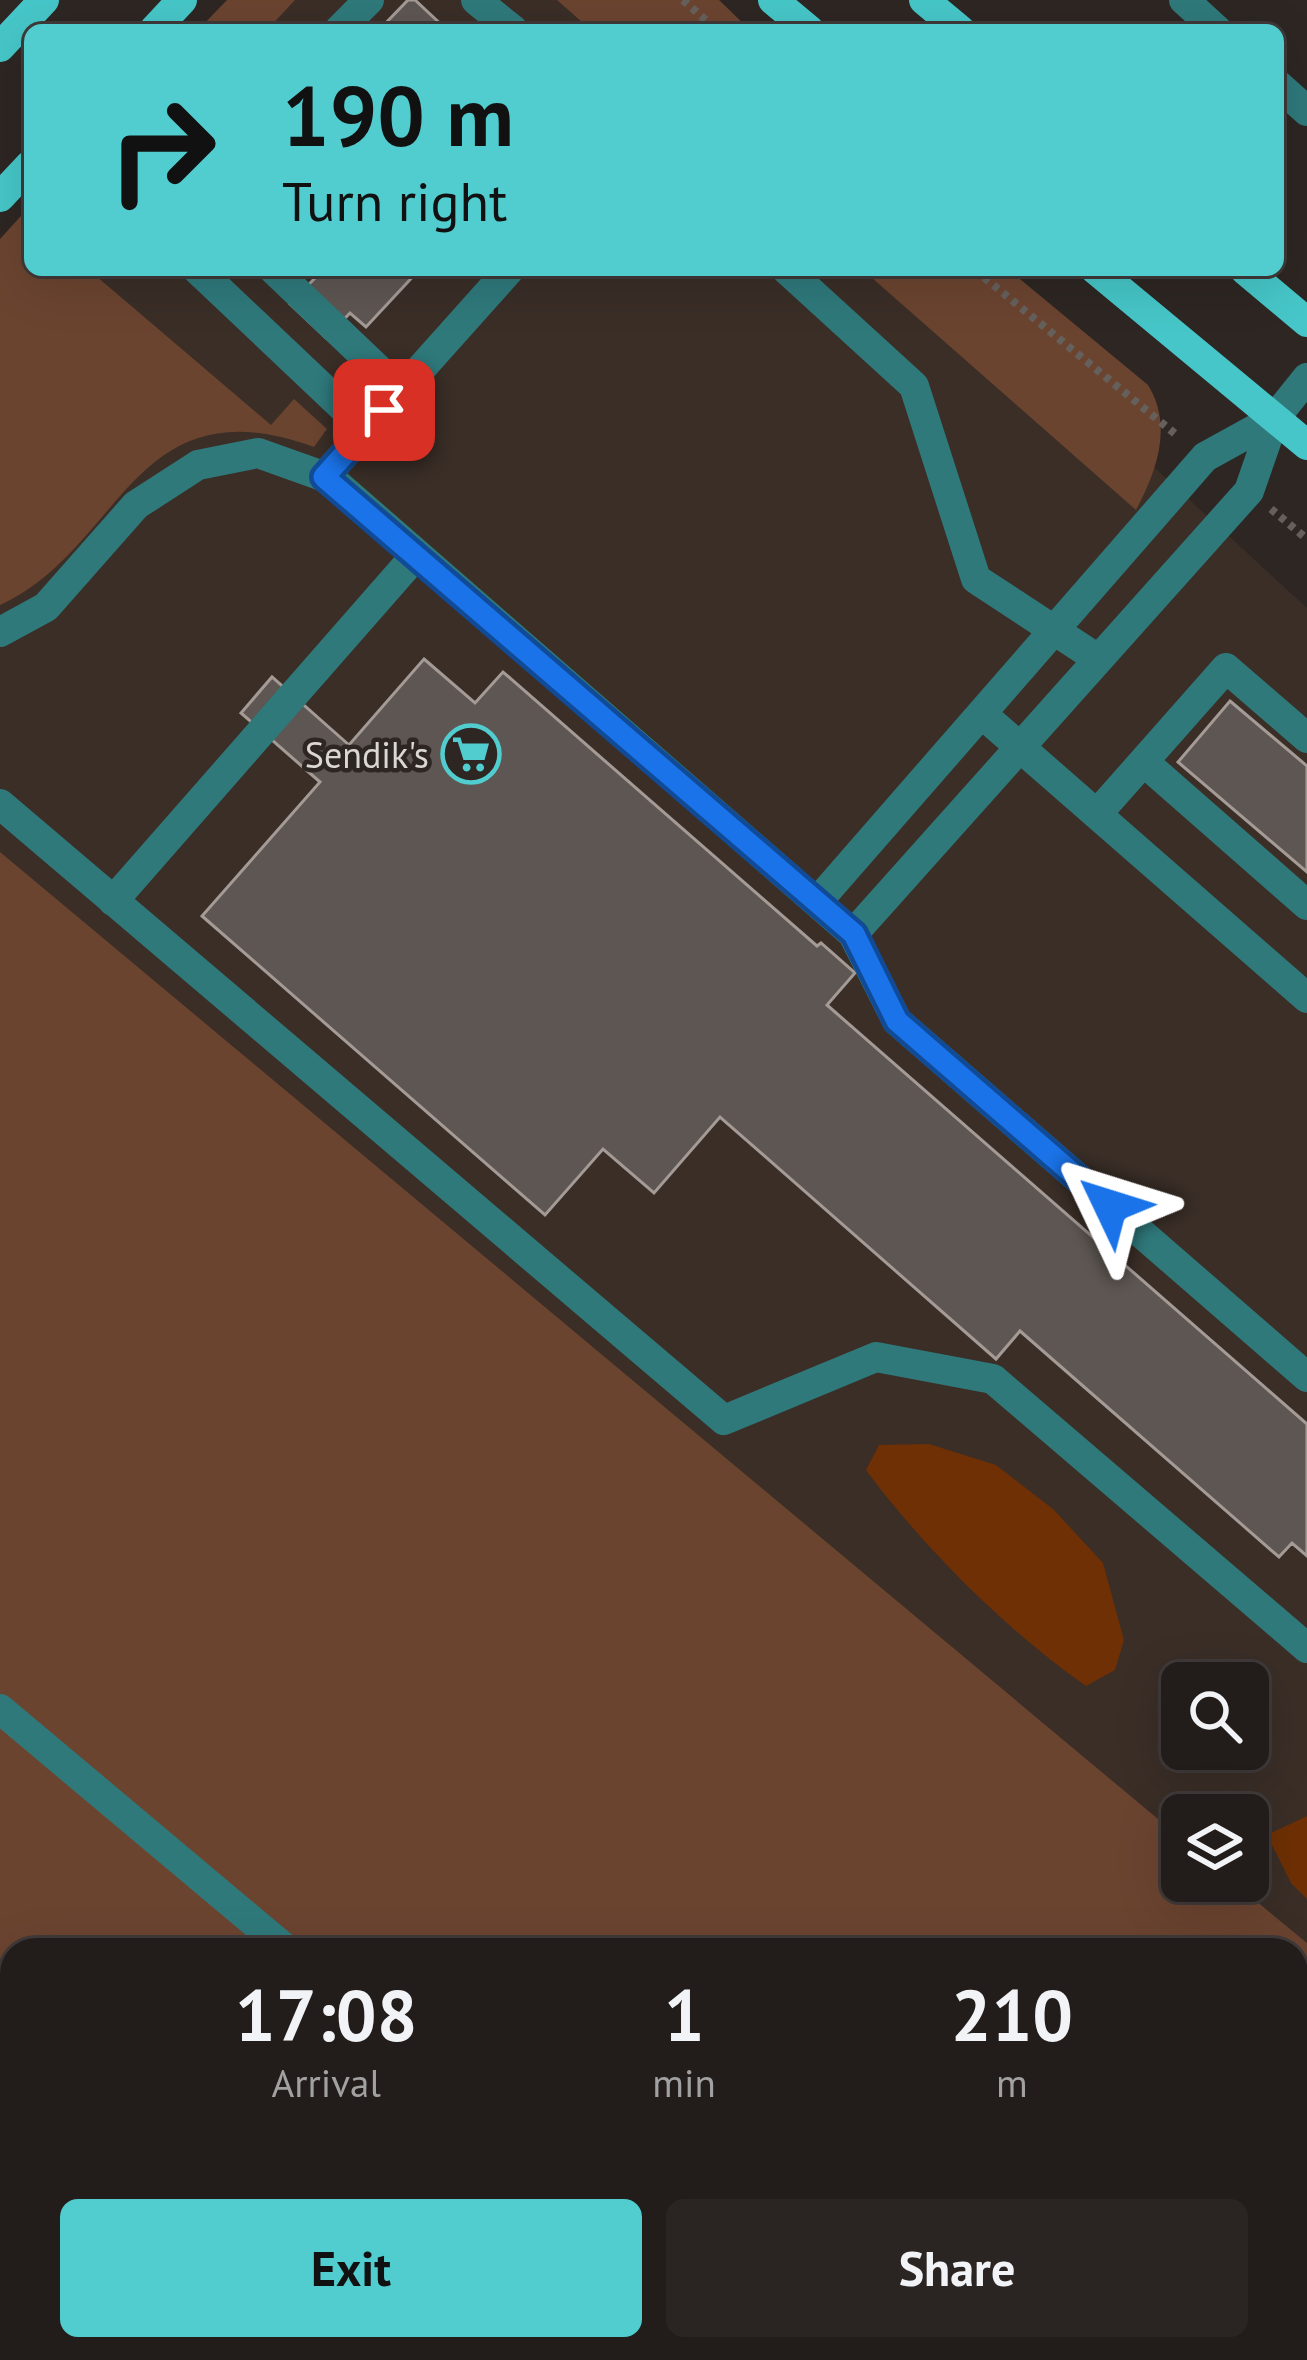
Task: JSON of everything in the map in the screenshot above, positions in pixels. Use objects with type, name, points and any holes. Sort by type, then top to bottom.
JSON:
[{"type":"main road","points":[[0,47],[44,0]]},
{"type":"main road","points":[[160,24],[182,0]]},
{"type":"main road","points":[[773,0],[801,24]]},
{"type":"main road","points":[[924,0],[953,24]]},
{"type":"main road","points":[[0,197],[24,171]]},
{"type":"main road","points":[[1103,276],[1307,445]]},
{"type":"main road","points":[[1252,276],[1307,322]]},
{"type":"street","points":[[345,24],[369,0]]},
{"type":"street","points":[[476,0],[506,24]]},
{"type":"street","points":[[1184,0],[1210,24]]},
{"type":"street","points":[[1284,90],[1307,111]]},
{"type":"street","points":[[204,276],[366,429]]},
{"type":"street","points":[[280,276],[401,391]]},
{"type":"street","points":[[324,477],[504,276]]},
{"type":"street","points":[[795,276],[914,386],[976,579],[1098,659]]},
{"type":"street","points":[[854,934],[1249,491],[1274,419],[1307,378]]},
{"type":"street","points":[[817,902],[1205,457],[1274,419]]},
{"type":"street","points":[[0,632],[46,607],[136,506],[198,465],[258,453],[324,477],[854,934],[897,1021],[1307,1377]]},
{"type":"street","points":[[113,901],[416,554]]},
{"type":"street","points":[[1097,814],[1226,668],[1307,738]]},
{"type":"street","points":[[982,714],[1307,998]]},
{"type":"street","points":[[1144,762],[1307,904]]},
{"type":"street","points":[[0,804],[724,1420],[876,1357],[993,1379],[1307,1648]]},
{"type":"street","points":[[0,1709],[273,1938]]},
{"type":"path","points":[[683,0],[710,24]]},
{"type":"path","points":[[982,276],[1156,420]]},
{"type":"path","points":[[1295,529],[1307,538]]},
{"type":"shaded area","points":[[227,0],[295,0],[273,24],[204,24]]},
{"type":"shaded area","points":[[288,0],[636,0],[665,24],[266,24]]},
{"type":"shaded area","points":[[557,0],[719,0],[744,24],[584,24]]},
{"type":"shaded area","points":[[24,213],[24,276],[96,276],[271,425],[294,399],[327,429],[314,447],[253,433],[205,436],[167,453],[41,579],[0,605],[0,239]]},
{"type":"shaded area","points":[[41,276],[947,276],[1307,608],[1307,1938],[1257,1902],[1269,1902],[1269,1794],[1161,1794],[1161,1822],[0,854],[0,322]]},
{"type":"shaded area","points":[[870,276],[1016,276],[1148,385],[1156,400],[1161,432],[1150,480],[1136,510]]},
{"type":"shaded area","points":[[0,852],[1161,1821],[1161,1902],[1257,1902],[1301,1938],[0,1938]]},
{"type":"shaded area","points":[[929,1444],[996,1465],[1053,1509],[1103,1563],[1124,1640],[1115,1670],[1086,1686],[1026,1640],[913,1528],[866,1470],[879,1445]]},
{"type":"shaded area","points":[[1307,1816],[1307,1899],[1291,1883],[1269,1834]]},
{"type":"building","points":[[408,0],[415,0],[441,24],[385,24]]},
{"type":"building","points":[[413,276],[366,327],[350,313],[326,338],[290,304],[316,277]]},
{"type":"building","points":[[424,659],[475,703],[503,672],[817,946],[821,943],[855,973],[827,1005],[1307,1424],[1307,1556],[1292,1543],[1279,1557],[1020,1331],[996,1359],[720,1117],[654,1193],[603,1149],[545,1215],[202,916],[320,782],[241,713],[272,677],[349,745]]},
{"type":"building","points":[[1230,701],[1307,766],[1307,872],[1178,762]]},
{"type":"place","name":"Sendik's","points":[[471,754]]},
{"type":"route","points":[[384,410],[324,477],[854,934],[897,1021],[1110,1206]]}]
